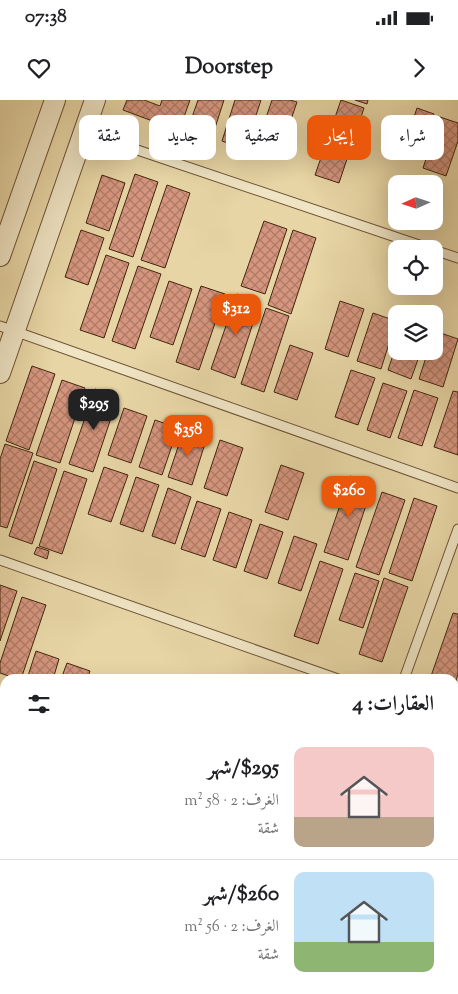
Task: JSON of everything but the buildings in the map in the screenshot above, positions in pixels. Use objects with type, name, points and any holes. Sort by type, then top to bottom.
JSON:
[{"type":"street","points":[[0,256],[55,100]]},
{"type":"street","points":[[90,115],[96,100]]},
{"type":"street","points":[[0,373],[7,328],[79,145]]},
{"type":"lane","points":[[139,150],[405,240]]},
{"type":"lane","points":[[443,253],[458,258]]},
{"type":"lane","points":[[7,328],[458,488]]},
{"type":"lane","points":[[406,674],[458,529]]},
{"type":"lane","points":[[0,560],[324,674]]}]
